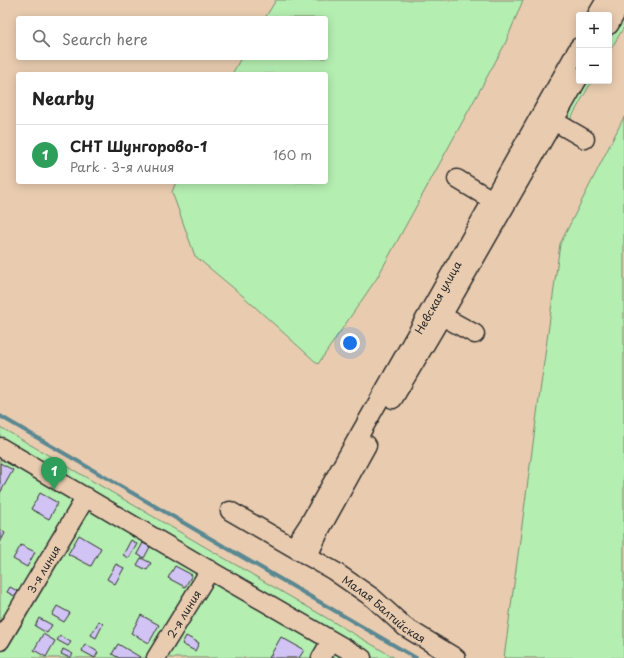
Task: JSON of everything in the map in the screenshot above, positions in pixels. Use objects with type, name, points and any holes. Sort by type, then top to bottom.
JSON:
[{"type":"street","points":[[599,12],[606,0]]},
{"type":"street","points":[[612,20],[623,0]]},
{"type":"street","name":"Невская улица","points":[[301,552],[309,524],[578,48]]},
{"type":"street","name":"Невская улица","points":[[301,552],[320,530],[391,403],[576,82]]},
{"type":"street","points":[[554,121],[586,139]]},
{"type":"street","points":[[457,179],[492,200]]},
{"type":"street","points":[[442,316],[475,334]]},
{"type":"street","points":[[0,447],[362,658]]},
{"type":"street","name":"3-я линия","points":[[0,641],[86,497]]},
{"type":"street","name":"Малая Балтийская","points":[[230,511],[334,571],[372,598],[405,627],[456,658]]},
{"type":"street","name":"2-я линия","points":[[156,658],[210,570]]},
{"type":"street","points":[[321,658],[332,641]]},
{"type":"green space","points":[[276,0],[523,0],[505,44],[377,278],[318,364],[243,296],[195,256],[172,192],[175,184],[328,184],[328,72],[233,72],[240,60],[328,60],[328,16],[266,16]]},
{"type":"green space","points":[[624,14],[624,27],[612,47],[612,35]]},
{"type":"green space","points":[[583,84],[590,84],[570,120],[566,118],[566,114]]},
{"type":"green space","points":[[624,117],[624,658],[504,658],[560,244]]},
{"type":"green space","points":[[0,427],[395,658],[0,658]]},
{"type":"building","points":[[0,463],[13,470],[0,493]]},
{"type":"building","points":[[40,493],[58,503],[49,519],[31,509]]},
{"type":"building","points":[[0,530],[5,533],[0,543]]},
{"type":"building","points":[[79,535],[101,548],[91,566],[68,554]]},
{"type":"building","points":[[131,540],[137,544],[129,558],[123,555]]},
{"type":"building","points":[[143,543],[150,547],[144,558],[137,554]]},
{"type":"building","points":[[21,545],[35,552],[27,567],[13,559]]},
{"type":"building","points":[[141,558],[151,563],[147,570],[137,565]]},
{"type":"building","points":[[116,564],[124,568],[115,584],[107,579]]},
{"type":"building","points":[[175,566],[192,575],[185,587],[168,578]]},
{"type":"building","points":[[10,587],[21,593],[18,598],[7,592]]},
{"type":"building","points":[[57,606],[70,613],[64,622],[52,615]]},
{"type":"building","points":[[141,615],[159,625],[149,643],[131,633]]},
{"type":"building","points":[[39,618],[52,625],[47,633],[35,626]]},
{"type":"building","points":[[99,621],[103,624],[96,638],[91,635]]},
{"type":"building","points":[[43,634],[55,641],[46,657],[34,650]]},
{"type":"building","points":[[60,636],[71,642],[68,646],[57,640]]},
{"type":"building","points":[[186,636],[199,643],[195,651],[182,644]]},
{"type":"building","points":[[281,637],[304,650],[299,658],[269,658]]},
{"type":"building","points":[[85,644],[98,652],[95,658],[82,651]]},
{"type":"building","points":[[118,644],[140,657],[119,658],[112,654]]},
{"type":"building","points":[[63,649],[73,654],[70,658],[61,654]]},
{"type":"waterway","points":[[0,416],[416,658]]},
{"type":"place","name":"СНТ Шунгорово-1","points":[[54,490]]}]
